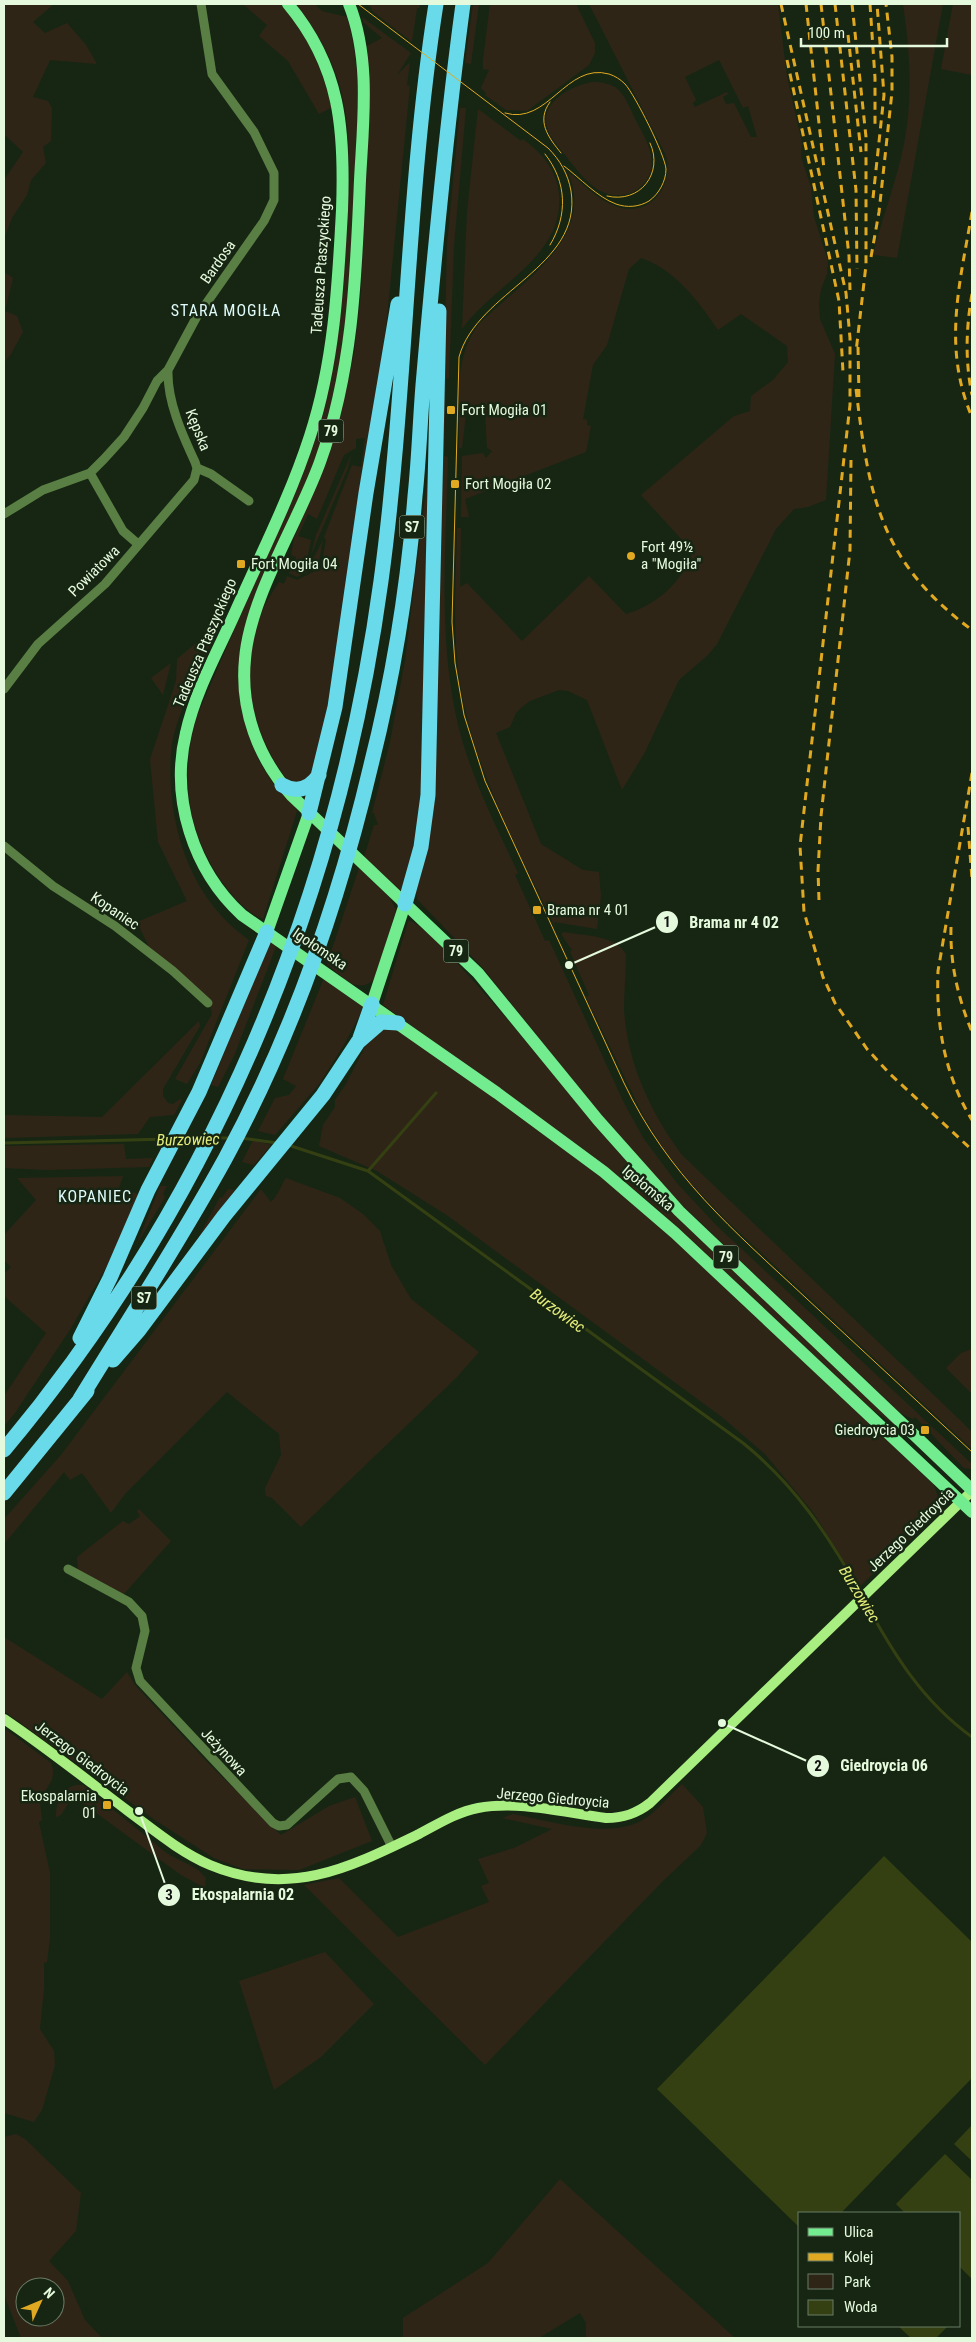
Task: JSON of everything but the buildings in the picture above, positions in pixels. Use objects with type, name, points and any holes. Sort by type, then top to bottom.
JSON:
[{"type":"highway","name":"S7","points":[[4,1450],[63,1374],[110,1307],[150,1246],[180,1194],[248,1060],[282,975],[321,863],[362,700],[381,579],[390,501],[409,254],[429,48],[436,4]]},
{"type":"highway","name":"S7","points":[[4,1493],[80,1399],[163,1268],[204,1195],[247,1116],[268,1070],[302,988],[342,873],[374,753],[405,585],[415,498],[454,67],[463,4]]},
{"type":"highway","points":[[405,904],[421,848],[428,795],[438,385],[438,228]]},
{"type":"highway","points":[[309,813],[336,698],[391,332],[409,254]]},
{"type":"highway","points":[[282,785],[294,790],[304,789],[314,782],[319,774]]},
{"type":"highway","points":[[63,1374],[110,1278],[148,1190],[199,1092],[267,932]]},
{"type":"highway","points":[[80,1399],[139,1330],[244,1192],[323,1095],[358,1042],[372,1004]]},
{"type":"highway","points":[[358,1042],[381,1022],[398,1023]]},
{"type":"main road","name":"Tadeusza Ptaszyckiego","points":[[267,932],[235,908],[213,883],[204,867],[185,814],[181,770],[186,732],[199,694],[286,498],[307,446],[325,383],[334,330],[343,181],[339,111],[331,77],[319,50],[288,4]]},
{"type":"main road","name":"79","points":[[349,4],[354,17],[362,56],[364,96],[355,295],[349,353],[338,404],[325,449],[257,607],[248,637],[245,658],[245,694],[251,727],[264,758],[282,785],[405,904]]},
{"type":"main road","points":[[267,932],[309,813]]},
{"type":"main road","points":[[372,1004],[405,904]]},
{"type":"main road","name":"Igołomska","points":[[405,904],[478,974],[598,1120],[673,1204],[972,1490]]},
{"type":"main road","name":"Igołomska","points":[[267,932],[372,1004],[550,1131],[638,1200],[972,1512]]},
{"type":"street","name":"Bardosa","points":[[4,514],[44,490],[90,473],[124,436],[158,381],[168,370],[196,318],[264,221],[275,194],[274,173],[266,154],[210,68],[201,4]]},
{"type":"street","name":"Kępska","points":[[168,370],[169,388],[173,403],[197,468],[211,474],[249,501]]},
{"type":"street","name":"Powiatowa","points":[[4,689],[38,644],[105,584],[138,544],[190,487],[197,468]]},
{"type":"street","points":[[90,473],[123,531],[138,544]]},
{"type":"street","name":"Kopaniec","points":[[4,846],[53,886],[115,926],[174,971],[208,1003]]},
{"type":"street","name":"Jerzego Giedroycia","points":[[4,1719],[174,1846],[221,1869],[242,1875],[272,1878],[318,1876],[358,1863],[458,1814],[477,1808],[503,1805],[606,1818],[622,1817],[637,1812],[650,1803],[972,1490]]},
{"type":"street","name":"Jeżynowa","points":[[68,1569],[117,1595],[139,1612],[145,1624],[136,1668],[140,1681],[273,1823],[279,1826],[287,1825],[338,1779],[351,1777],[364,1791],[392,1847]]},
{"type":"green space","points":[[4,4],[54,4],[33,22],[45,33],[67,23],[86,45],[97,64],[50,60],[33,97],[48,101],[52,108],[51,141],[43,147],[46,163],[31,180],[27,195],[12,218],[4,239],[4,180],[23,152],[4,134]]},
{"type":"green space","points":[[243,4],[282,4],[300,28],[313,52],[333,107],[319,114],[288,61],[259,36],[267,25]]},
{"type":"green space","points":[[296,4],[315,4],[322,11],[347,17],[356,60],[358,103],[350,280],[338,379],[320,446],[241,647],[239,665],[240,699],[247,732],[253,748],[270,779],[292,802],[297,811],[263,919],[248,910],[229,891],[202,847],[190,805],[188,761],[191,738],[197,716],[307,462],[325,400],[337,341],[348,199],[349,164],[346,113],[338,80],[326,50]]},
{"type":"green space","points":[[366,4],[420,4],[419,8],[417,8],[412,42],[371,10],[372,8]]},
{"type":"green space","points":[[473,4],[479,4],[471,64],[465,63]]},
{"type":"green space","points":[[490,4],[576,4],[595,43],[595,53],[589,65],[527,111],[506,110],[485,95],[486,93],[481,88],[489,70],[483,69],[483,60]]},
{"type":"green space","points":[[589,4],[778,4],[787,77],[802,143],[801,157],[811,187],[814,217],[828,261],[827,274],[821,289],[819,304],[820,319],[835,354],[826,500],[808,507],[794,509],[776,529],[717,644],[708,655],[679,680],[645,752],[622,790],[587,700],[568,691],[559,690],[530,701],[516,713],[510,727],[496,733],[541,844],[583,870],[599,872],[601,896],[597,929],[554,922],[556,929],[499,809],[476,747],[467,715],[460,683],[456,645],[457,528],[461,528],[460,587],[467,583],[522,641],[589,576],[626,614],[648,605],[667,591],[675,582],[693,552],[641,495],[734,416],[750,411],[751,396],[773,380],[788,362],[787,346],[741,314],[718,330],[694,298],[675,278],[654,263],[641,258],[629,269],[607,345],[593,365],[583,419],[587,420],[587,425],[591,426],[586,452],[465,499],[469,517],[461,517],[462,456],[483,453],[486,458],[492,451],[487,448],[485,414],[466,414],[462,448],[459,448],[459,383],[461,367],[471,336],[480,323],[550,258],[563,239],[572,218],[574,196],[568,172],[596,196],[609,203],[628,209],[639,208],[657,196],[663,187],[667,177],[665,153]],"holes":[[[719,60],[743,108],[748,106],[757,137],[751,137],[734,103],[726,104],[723,97],[728,94],[727,92],[695,107],[693,103],[696,100],[685,77]]]},
{"type":"green space","points":[[903,4],[943,4],[897,258],[874,255],[874,251],[898,171],[907,127],[909,74]]},
{"type":"green space","points":[[953,4],[972,4],[972,75],[941,69]]},
{"type":"green space","points":[[362,17],[411,53],[397,75],[410,62],[407,85],[410,86],[386,327],[378,385],[327,709],[313,772],[303,783],[288,781],[275,763],[265,743],[257,722],[252,700],[249,678],[250,655],[254,633],[262,612],[279,582],[284,584],[287,576],[297,580],[321,568],[326,540],[324,537],[352,465],[361,467],[365,438],[356,439],[356,448],[344,455],[317,519],[308,514],[298,536],[311,540],[308,555],[311,558],[314,557],[323,540],[318,567],[297,577],[289,573],[296,557],[291,555],[294,538],[325,466],[338,427],[354,354],[361,293],[368,138],[367,46],[382,38],[363,22]]},
{"type":"green space","points":[[593,82],[610,85],[622,93],[650,150],[652,166],[650,174],[640,187],[629,194],[612,195],[603,192],[587,181],[553,139],[547,127],[546,118],[548,110],[560,96],[576,87]]},
{"type":"green space","points":[[460,108],[466,108],[454,246],[449,378],[446,379],[444,456],[448,457],[444,594],[445,628],[452,695],[464,748],[485,802],[518,873],[515,875],[545,941],[549,940],[624,1103],[644,1139],[676,1182],[715,1224],[972,1464],[972,1469],[964,1468],[915,1417],[913,1419],[900,1413],[679,1202],[615,1133],[482,967],[417,899],[416,891],[427,848],[442,457],[447,245]]},
{"type":"green space","points":[[478,109],[521,141],[523,139],[542,156],[552,170],[558,186],[558,217],[550,236],[539,253],[475,313],[462,329],[467,212]]},
{"type":"green space","points":[[4,272],[13,278],[5,311],[17,316],[23,332],[4,363]]},
{"type":"green space","points":[[351,455],[348,468],[311,555],[316,535]]},
{"type":"green space","points":[[428,473],[421,815],[402,892],[364,857],[374,825],[378,825],[374,813],[372,813],[390,742],[405,661]]},
{"type":"green space","points":[[228,579],[232,580],[225,611],[191,685],[175,732],[171,752],[170,778],[178,831],[186,857],[197,881],[211,903],[228,923],[249,940],[200,1063],[187,1084],[175,1079],[212,1014],[208,997],[149,947],[137,922],[187,901],[158,842],[150,759],[176,681],[177,659],[202,638]]},
{"type":"green space","points":[[171,663],[163,695],[151,678]]},
{"type":"green space","points":[[359,868],[390,898],[396,910],[375,978],[363,985],[356,985],[350,982],[327,964]]},
{"type":"green space","points":[[411,921],[436,941],[462,968],[614,1147],[662,1200],[901,1430],[863,1403],[655,1207],[596,1159],[383,1005],[408,922]]},
{"type":"green space","points":[[564,932],[608,940],[622,948],[626,955],[624,1009],[626,1029],[635,1068],[660,1122],[682,1155],[972,1432],[972,1449],[725,1219],[690,1182],[664,1149],[642,1113],[586,997],[589,995],[570,952],[572,950],[561,934]]},
{"type":"green space","points":[[270,942],[277,944],[234,1056],[218,1087],[211,1085]]},
{"type":"green space","points":[[324,978],[363,1005],[362,1011],[320,1083],[275,1135],[258,1131],[275,1098],[289,1095],[296,1086],[283,1079]]},
{"type":"green space","points":[[199,1021],[200,1026],[163,1089],[163,1096],[168,1103],[173,1104],[180,1099],[182,1100],[174,1115],[150,1117],[138,1134],[4,1138],[4,1115],[102,1117]]},
{"type":"green space","points":[[394,1027],[538,1129],[595,1172],[741,1300],[934,1485],[939,1500],[932,1513],[928,1510],[917,1520],[924,1527],[860,1586],[813,1512],[765,1454],[722,1417],[448,1216],[377,1171],[319,1146],[323,1125],[335,1107],[335,1100],[346,1084],[374,1029]]},
{"type":"green space","points":[[253,1140],[271,1145],[254,1165],[242,1162]]},
{"type":"green space","points":[[124,1144],[126,1159],[153,1158],[149,1167],[48,1170],[4,1168],[4,1146]]},
{"type":"green space","points":[[123,1176],[119,1188],[139,1194],[108,1264],[71,1328],[15,1413],[4,1426],[4,1396],[46,1333],[4,1296],[4,1274],[11,1267],[4,1260],[4,1235],[36,1200],[17,1178]]},
{"type":"green space","points":[[286,1178],[340,1198],[363,1214],[380,1231],[391,1265],[411,1299],[479,1352],[456,1378],[301,1527],[272,1498],[266,1496],[265,1488],[281,1455],[279,1434],[227,1392],[125,1494],[111,1513],[82,1473],[70,1480],[64,1472],[4,1544],[4,1519],[61,1455],[261,1189],[271,1202],[276,1197]]},
{"type":"green space","points":[[160,1186],[167,1186],[163,1194],[165,1197],[137,1244]]},
{"type":"green space","points":[[228,1189],[235,1190],[197,1240],[220,1197],[222,1198]]},
{"type":"green space","points":[[972,1349],[972,1394],[946,1368],[961,1353]]},
{"type":"green space","points":[[139,1509],[171,1541],[124,1594],[78,1570],[77,1557],[123,1521],[129,1524],[140,1516],[137,1511]]},
{"type":"green space","points":[[4,1637],[102,1699],[127,1672],[135,1685],[211,1766],[281,1835],[329,1806],[355,1797],[372,1841],[299,1870],[243,1869],[214,1858],[155,1820],[4,1711]]},
{"type":"green space","points":[[4,1728],[51,1763],[53,1769],[52,1778],[41,1800],[42,1820],[39,1822],[50,1873],[50,1938],[47,1962],[44,1963],[44,1989],[40,2029],[54,2051],[55,2065],[42,2110],[34,2122],[4,2113]]},
{"type":"green space","points":[[682,1784],[703,1807],[707,1833],[701,1845],[662,1882],[485,2065],[304,1885],[339,1878],[398,1937],[489,1902],[481,1886],[489,1883],[478,1859],[514,1848],[552,1829],[502,1818],[513,1814],[599,1829],[632,1825],[646,1818]]},
{"type":"green space","points":[[76,1785],[83,1785],[95,1793],[94,1795],[164,1851],[197,1869],[206,1878],[205,1888],[181,1875],[73,1796],[61,1815],[56,1817],[60,1797],[67,1789]]},
{"type":"green space","points":[[325,1952],[374,2004],[321,2057],[274,2090],[239,1981]]},
{"type":"green space","points":[[16,2134],[25,2139],[81,2193],[76,2231],[49,2261],[64,2277],[15,2277],[15,2323],[4,2295],[4,2137]]},
{"type":"green space","points":[[560,2179],[735,2338],[586,2338],[586,2323],[580,2313],[539,2338],[403,2338],[403,2318],[488,2263]]},
{"type":"green space","points":[[65,2278],[85,2320],[102,2338],[21,2338],[17,2327],[65,2327]]},
{"type":"water","points":[[884,1856],[972,1942],[972,2078],[842,2212],[798,2212],[798,2226],[657,2089]]},
{"type":"water","points":[[972,2125],[972,2161],[954,2144]]},
{"type":"water","points":[[945,2154],[972,2180],[972,2279],[961,2268],[961,2212],[904,2212],[896,2204]]},
{"type":"water","points":[[899,2327],[947,2327],[936,2338],[911,2338]]},
{"type":"waterway","points":[[368,1171],[436,1093]]},
{"type":"waterway","name":"Burzowiec","points":[[181,1139],[205,1138]]},
{"type":"waterway","name":"Burzowiec","points":[[214,1138],[230,1138]]},
{"type":"waterway","name":"Burzowiec","points":[[241,1138],[277,1143]]},
{"type":"waterway","name":"Burzowiec","points":[[4,1143],[170,1139]]},
{"type":"waterway","name":"Burzowiec","points":[[288,1145],[368,1171],[743,1443],[779,1476],[810,1512],[837,1552],[861,1594]]},
{"type":"waterway","name":"Burzowiec","points":[[864,1600],[886,1639],[910,1675],[938,1708],[972,1737]]},
{"type":"tram line","points":[[358,4],[548,148],[563,168],[571,191],[570,217],[561,240],[546,260],[486,314],[469,334],[459,357],[452,622],[455,663],[464,715],[485,781],[624,1083],[641,1116],[661,1146],[704,1200],[728,1224],[972,1452]]},
{"type":"tram line","points":[[505,113],[520,115],[533,111],[581,77],[594,73],[609,74],[625,84],[630,90],[649,125],[664,162],[666,174],[659,191],[653,198],[641,205],[629,206],[616,204],[602,197],[564,166]]},
{"type":"tram line","points":[[550,102],[544,116],[545,129],[561,153]]},
{"type":"tram line","points":[[607,196],[619,197],[630,195],[639,191],[646,184],[654,165],[654,154],[650,143]]},
{"type":"tram line","points":[[545,154],[558,176],[562,199],[560,222],[550,245]]},
{"type":"railway","points":[[781,4],[846,293],[850,338],[850,405],[800,846],[804,912],[823,977],[835,1003],[867,1049],[889,1073],[972,1150]]},
{"type":"railway","points":[[806,4],[824,169]]},
{"type":"railway","points":[[821,4],[849,256],[850,290]]},
{"type":"railway","points":[[835,4],[856,190],[857,269]]},
{"type":"railway","points":[[852,4],[866,137],[866,265],[856,352]]},
{"type":"railway","points":[[870,4],[875,78],[875,127]]},
{"type":"railway","points":[[873,198],[884,95],[877,4]]},
{"type":"railway","points":[[871,257],[879,212],[892,92],[892,57],[886,4]]},
{"type":"railway","points":[[848,35],[861,152]]},
{"type":"railway","points":[[787,60],[839,301],[843,372]]},
{"type":"railway","points":[[972,212],[956,315],[958,365],[963,391],[972,417]]},
{"type":"railway","points":[[972,294],[967,344],[968,370],[972,395]]},
{"type":"railway","points":[[858,347],[859,397]]},
{"type":"railway","points":[[856,389],[867,463],[874,495],[884,524],[898,552],[917,579],[941,605],[972,630]]},
{"type":"railway","points":[[819,900],[818,871],[821,816],[850,550],[851,460]]},
{"type":"railway","points":[[972,773],[938,971],[940,1029],[948,1067],[962,1103],[972,1120]]},
{"type":"railway","points":[[968,827],[972,879]]},
{"type":"railway","points":[[951,927],[956,981],[972,1032]]},
{"type":"place","name":"Fort Mogiła 01","points":[[451,410]]},
{"type":"place","name":"Fort Mogiła 02","points":[[455,484]]},
{"type":"place","name":"Fort 49½ a \"Mogiła\"","points":[[631,556]]},
{"type":"place","name":"Fort Mogiła 04","points":[[241,564]]},
{"type":"place","name":"Brama nr 4 01","points":[[537,910]]},
{"type":"place","name":"Brama nr 4 02","points":[[569,965]]},
{"type":"place","name":"Giedroycia 03","points":[[925,1430]]},
{"type":"place","name":"Giedroycia 06","points":[[722,1723]]},
{"type":"place","name":"Ekospalarnia 01","points":[[107,1805]]},
{"type":"place","name":"Ekospalarnia 02","points":[[139,1811]]},
{"type":"district","name":"STARA MOGIŁA","points":[[226,310]]},
{"type":"district","name":"KOPANIEC","points":[[95,1196]]}]
